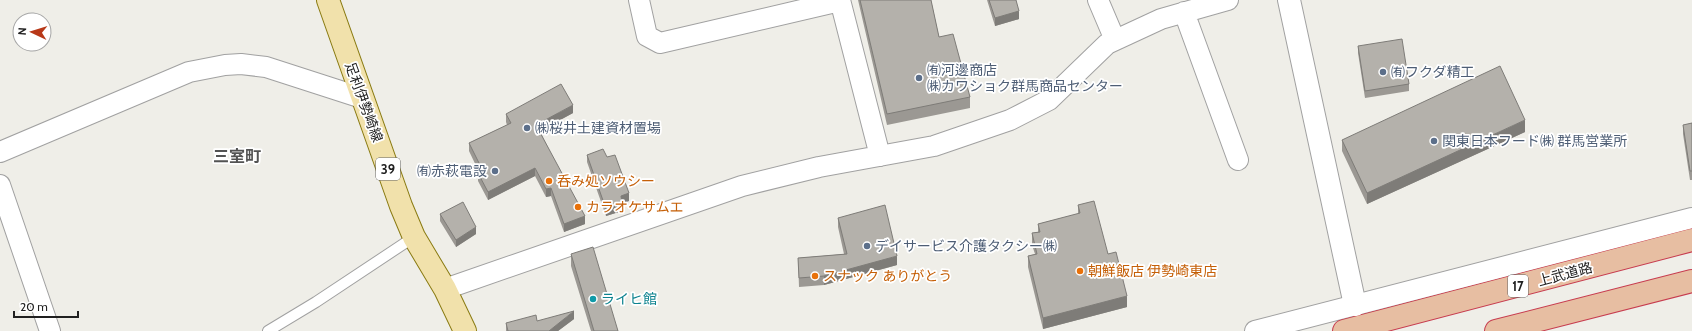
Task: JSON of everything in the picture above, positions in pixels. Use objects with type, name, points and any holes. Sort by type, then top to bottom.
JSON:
[{"type":"highway","name":"上武道路","points":[[1344,331],[1692,240]]},
{"type":"highway","points":[[1496,331],[1692,281]]},
{"type":"main road","name":"足利伊勢崎線","points":[[328,0],[401,206],[414,237],[445,289],[465,331]]},
{"type":"street","points":[[639,0],[647,36],[660,43],[840,0],[880,156]]},
{"type":"street","points":[[1098,0],[1115,40]]},
{"type":"street","points":[[445,289],[742,186],[819,166],[934,146],[1010,120],[1049,100],[1106,44],[1161,19],[1228,0]]},
{"type":"street","points":[[1289,0],[1355,305]]},
{"type":"street","points":[[1184,12],[1238,160]]},
{"type":"street","points":[[0,152],[189,72],[225,65],[241,64],[266,67],[362,98]]},
{"type":"street","points":[[0,185],[50,331]]},
{"type":"street","points":[[1255,331],[1692,218]]},
{"type":"lane","points":[[268,331],[316,302],[414,237]]},
{"type":"building","name":"㈲河邊商店 ㈱カワショク群馬商品センター","points":[[860,0],[931,0],[939,37],[953,34],[970,97],[887,114]]},
{"type":"building","points":[[989,0],[1016,0],[1019,11],[995,18]]},
{"type":"building","name":"㈲フクダ精工","points":[[1402,39],[1409,84],[1365,91],[1358,46]]},
{"type":"building","name":"関東日本フード㈱ 群馬営業所","points":[[1500,66],[1525,120],[1367,193],[1342,140]]},
{"type":"building","points":[[561,84],[573,105],[536,125],[585,216],[564,224],[551,188],[546,189],[535,168],[488,192],[478,173],[483,171],[469,143],[511,123],[506,114]]},
{"type":"building","points":[[1692,123],[1692,171],[1690,171],[1683,125]]},
{"type":"building","points":[[603,149],[607,157],[615,155],[629,193],[621,196],[622,203],[606,209],[587,155]]},
{"type":"building","name":"朝鮮飯店 伊勢崎東店","points":[[1094,201],[1108,254],[1116,252],[1127,296],[1043,318],[1028,256],[1037,254],[1032,233],[1040,232],[1038,224],[1080,213],[1078,205]]},
{"type":"building","points":[[463,202],[476,227],[456,240],[440,214]]},
{"type":"building","points":[[885,205],[897,256],[824,276],[799,278],[798,258],[847,254],[838,218]]},
{"type":"building","name":"ライヒ館","points":[[593,247],[618,331],[594,331],[571,254]]},
{"type":"building","points":[[574,311],[549,331],[508,331],[506,323],[536,315],[537,321]]},
{"type":"place","name":"㈲フクダ精工","points":[[1383,72]]},
{"type":"place","name":"㈲河邊商店 ㈱カワショク群馬商品センター","points":[[919,78]]},
{"type":"place","name":"㈱桜井土建資材置場","points":[[527,128]]},
{"type":"place","name":"関東日本フード㈱ 群馬営業所","points":[[1434,141]]},
{"type":"place","name":"㈲赤萩電設","points":[[495,171]]},
{"type":"place","name":"呑み処ソウシー","points":[[549,181]]},
{"type":"place","name":"カラオケサムエ","points":[[578,207]]},
{"type":"place","name":"デイサービス介護タクシー㈱","points":[[867,246]]},
{"type":"place","name":"朝鮮飯店 伊勢崎東店","points":[[1080,271]]},
{"type":"place","name":"スナック ありがとう","points":[[815,276]]},
{"type":"place","name":"ライヒ館","points":[[593,299]]},
{"type":"district","name":"三室町","points":[[237,156]]}]
